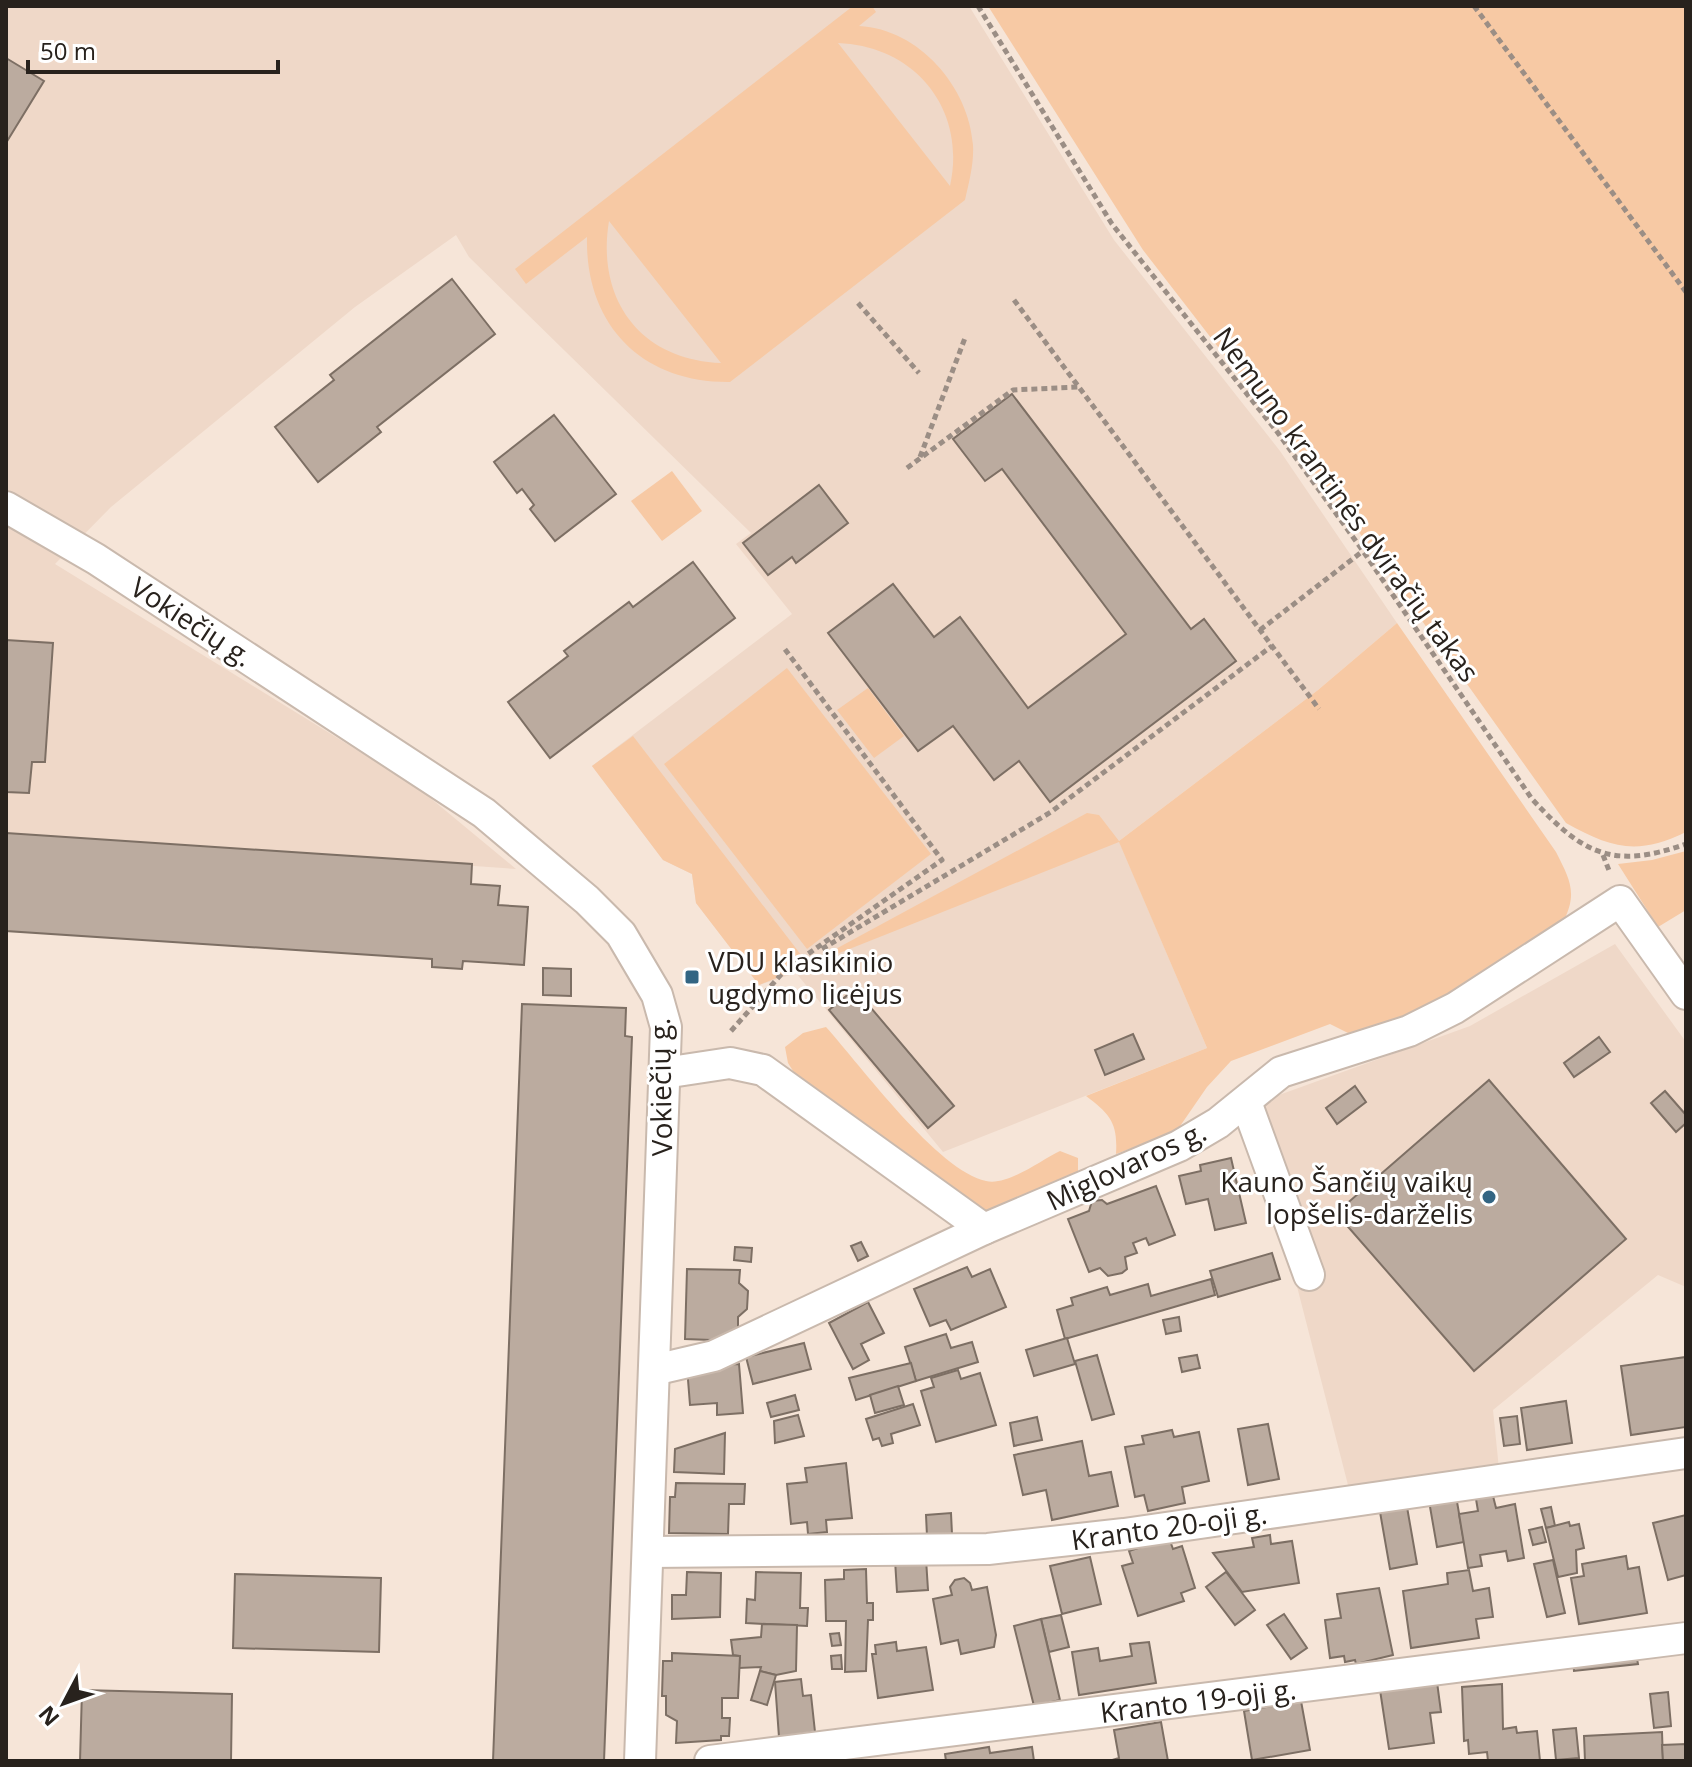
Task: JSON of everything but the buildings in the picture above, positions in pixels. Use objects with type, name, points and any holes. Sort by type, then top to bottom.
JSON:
[{"type":"street","name":"Vokiečių g.","points":[[6,507],[96,559],[436,779],[533,853],[621,934],[657,995],[666,1027],[640,1761]]},
{"type":"street","name":"Miglovaros g.","points":[[654,1370],[714,1356],[984,1229],[1179,1146],[1246,1102],[1281,1072],[1409,1031],[1455,1008],[1620,901],[1686,994]]},
{"type":"street","points":[[664,1073],[730,1063],[763,1070],[984,1229]]},
{"type":"street","points":[[1246,1102],[1309,1275]]},
{"type":"street","name":"Kranto 20-oji g.","points":[[648,1552],[988,1549],[1124,1534],[1686,1453]]},
{"type":"street","name":"Kranto 19-oji g.","points":[[710,1761],[1686,1638]]},
{"type":"path","name":"Nemuno krantinės dviračių takas","points":[[978,6],[1112,224],[1278,433],[1363,551],[1532,799],[1565,834],[1589,850],[1617,857],[1642,856],[1686,844]]},
{"type":"path","points":[[1474,6],[1686,292]]},
{"type":"path","points":[[1014,300],[1319,709]]},
{"type":"path","points":[[858,303],[919,373]]},
{"type":"path","points":[[920,459],[965,338]]},
{"type":"path","points":[[907,468],[1013,390],[1079,387]]},
{"type":"path","points":[[1260,630],[1363,551]]},
{"type":"path","points":[[785,970],[1051,812],[1272,646]]},
{"type":"path","points":[[698,1068],[785,970],[942,860],[784,648]]},
{"type":"shaded area","points":[[6,6],[969,6],[1114,240],[1280,451],[1397,623],[1318,690],[1119,841],[1207,1048],[943,1152],[796,973],[759,985],[696,903],[692,874],[663,860],[592,766],[792,614],[736,544],[751,533],[469,257],[456,235],[355,307],[111,507],[55,564],[417,787],[516,869],[6,833]]},
{"type":"shaded area","points":[[853,6],[872,6],[876,12],[859,26],[902,38],[920,50],[937,65],[962,102],[973,145],[965,200],[730,382],[699,380],[670,372],[646,360],[625,343],[608,322],[596,297],[589,269],[587,237],[526,284],[515,269]],"holes":[[[838,43],[866,47],[890,56],[912,69],[929,87],[942,108],[950,132],[953,158],[950,186]],[[609,221],[721,363],[692,359],[668,351],[647,337],[630,320],[617,299],[610,276],[607,249]]]},
{"type":"shaded area","points":[[988,6],[1686,6],[1686,832],[1653,844],[1624,846],[1597,838],[1566,823],[1331,493],[1143,250]]},
{"type":"shaded area","points":[[672,471],[702,511],[662,541],[631,501]]},
{"type":"shaded area","points":[[1397,623],[1556,852],[1571,893],[1564,920],[1419,1014],[1350,1034],[1330,1024],[1231,1061],[1207,1087],[1176,1132],[1116,1154],[1116,1134],[1111,1120],[1086,1096],[1207,1048],[1119,842],[759,985],[696,903],[692,874],[663,860],[592,766],[633,736],[808,964],[1087,813],[1099,815],[1119,841],[1318,690]]},
{"type":"shaded area","points":[[787,668],[931,854],[807,949],[664,764]]},
{"type":"shaded area","points":[[868,688],[904,736],[874,758],[837,710]]},
{"type":"shaded area","points":[[1686,851],[1686,910],[1658,927],[1618,864],[1652,860]]},
{"type":"shaded area","name":"Kauno Šančių vaikų lopšelis-darželis","points":[[1615,944],[1686,1042],[1686,1287],[1658,1275],[1493,1410],[1499,1469],[1348,1485],[1292,1267],[1257,1103],[1470,1026]]},
{"type":"shaded area","points":[[826,1027],[901,1115],[946,1158],[967,1173],[986,1181],[1004,1180],[1060,1151],[1078,1158],[1078,1173],[991,1213],[953,1200],[804,1088],[788,1063],[785,1047],[803,1033]]},
{"type":"place","name":"VDU klasikinio ugdymo licėjus","points":[[692,977]]},
{"type":"place","name":"Kauno Šančių vaikų lopšelis-darželis","points":[[1489,1197]]}]
